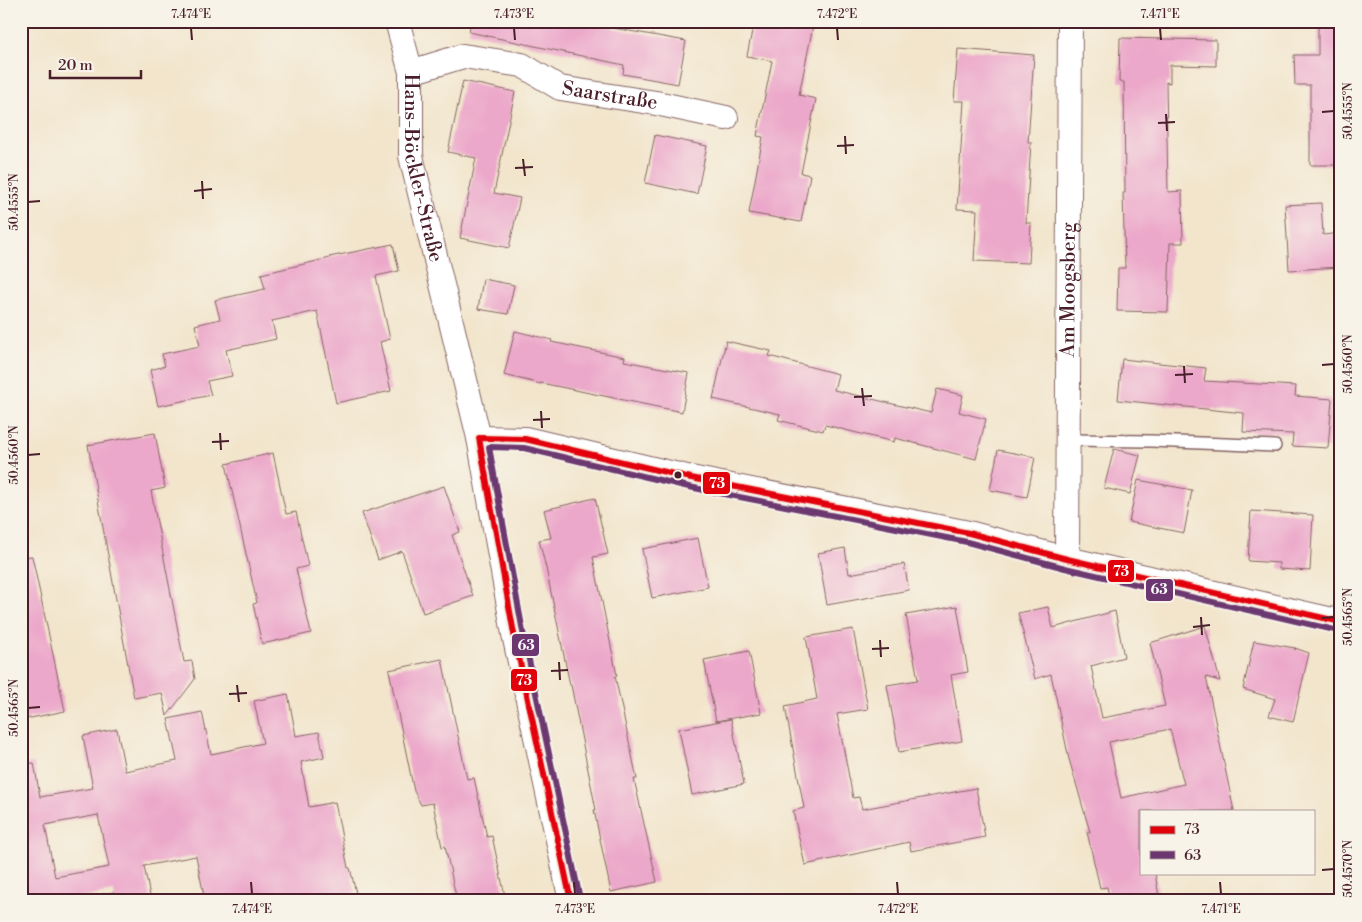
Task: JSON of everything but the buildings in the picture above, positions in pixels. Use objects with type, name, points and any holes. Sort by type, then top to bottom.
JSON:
[{"type":"street","name":"Hans-Böckler-Straße","points":[[397,21],[410,72],[411,156],[479,438],[514,634],[571,901]]},
{"type":"street","name":"Am Moogsberg","points":[[1067,560],[1070,21]]},
{"type":"street","name":"Saarstraße","points":[[410,72],[463,56],[522,65],[560,88],[656,103],[726,118]]},
{"type":"street","points":[[479,438],[525,439],[691,478],[969,534],[1067,560],[1341,622]]},
{"type":"lane","points":[[1068,440],[1275,446]]},
{"type":"transit line","name":"73","points":[[571,901],[514,634],[479,438],[525,439],[691,478],[969,533],[1067,559],[1341,622]]},
{"type":"transit line","name":"63","points":[[580,899],[523,632],[489,447],[524,448],[689,487],[967,542],[1065,568],[1339,631]]}]
